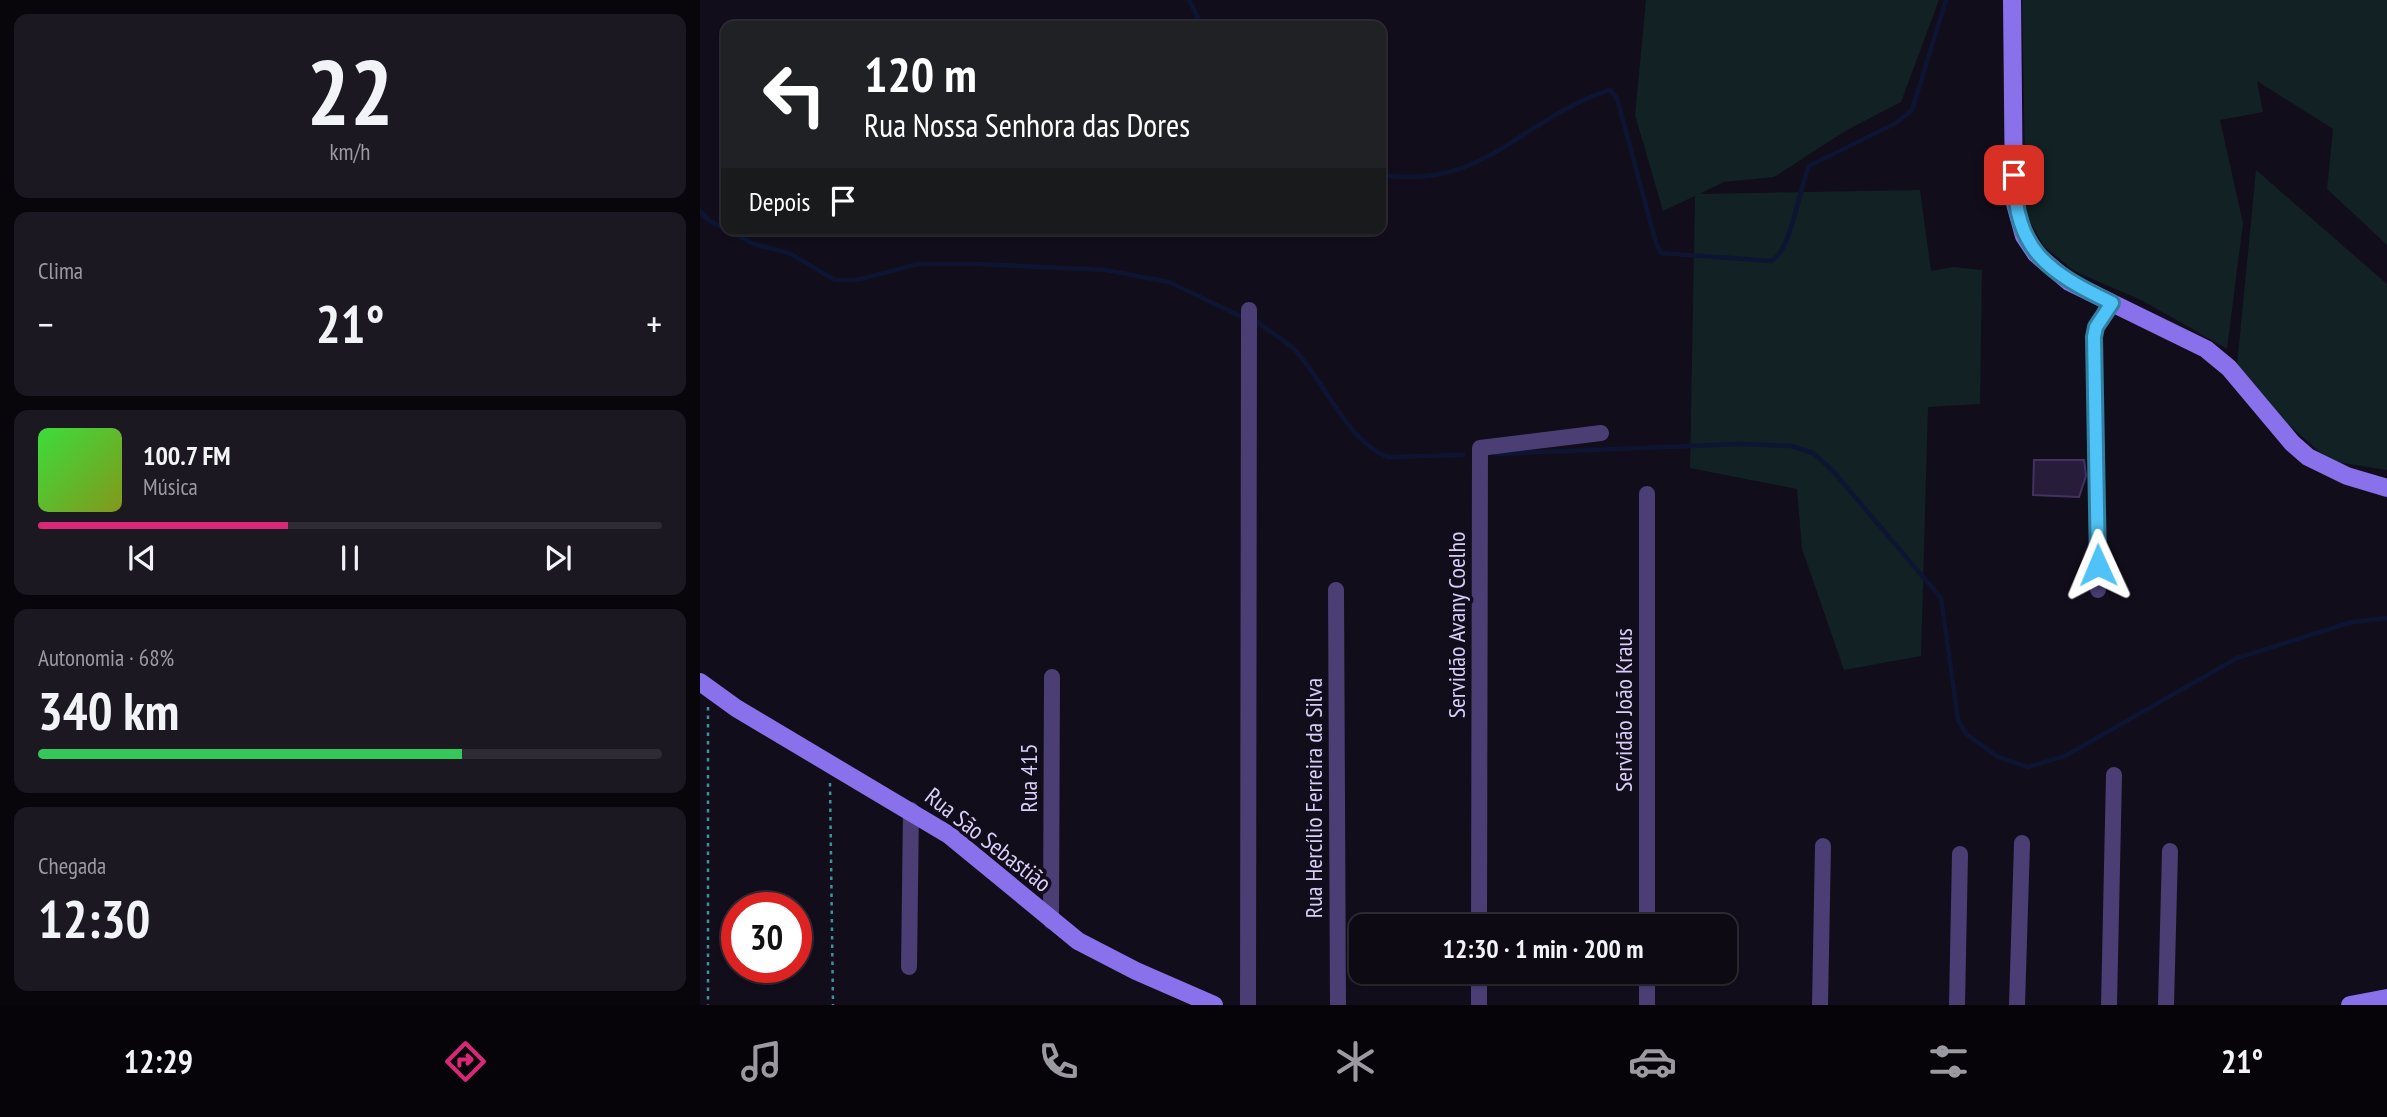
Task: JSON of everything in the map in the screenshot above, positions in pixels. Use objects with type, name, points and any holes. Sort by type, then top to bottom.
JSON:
[{"type":"street","points":[[2012,0],[2014,200],[2020,226],[2036,254],[2055,273],[2193,340],[2218,358],[2308,457],[2339,472],[2387,488]]},
{"type":"street","points":[[2098,590],[2094,337],[2096,327],[2112,303]]},
{"type":"street","points":[[1248,1005],[1249,310]]},
{"type":"street","name":"Servidão Avany Coelho","points":[[1479,914],[1480,448],[1601,433]]},
{"type":"street","name":"Servidão João Kraus","points":[[1647,494],[1647,914]]},
{"type":"street","name":"Rua Hercílio Ferreira da Silva","points":[[1336,590],[1338,1005]]},
{"type":"street","name":"Rua 415","points":[[1051,921],[1052,677]]},
{"type":"street","name":"Rua São Sebastião","points":[[705,686],[911,810],[984,863],[1051,921],[1112,959],[1214,1005]]},
{"type":"street","points":[[2109,1005],[2113,775]]},
{"type":"street","points":[[909,967],[911,810]]},
{"type":"street","points":[[2017,1005],[2022,843]]},
{"type":"street","points":[[1820,1005],[1823,846]]},
{"type":"street","points":[[2166,1005],[2170,852]]},
{"type":"street","points":[[1957,1005],[1960,854]]},
{"type":"street","points":[[1479,984],[1479,1005]]},
{"type":"street","points":[[1647,984],[1647,1005]]},
{"type":"street","points":[[2350,1005],[2387,998]]},
{"type":"path","points":[[705,686],[708,1005]]},
{"type":"path","points":[[830,762],[832,1005]]},
{"type":"shaded area","points":[[1646,0],[1939,0],[1901,102],[1847,130],[1774,177],[1724,182],[1699,194],[1920,190],[1931,271],[1953,267],[1982,270],[1980,404],[1928,407],[1921,656],[1844,670],[1802,549],[1797,489],[1690,468],[1695,196],[1663,211],[1635,115]]},
{"type":"shaded area","points":[[2022,0],[2387,0],[2387,245],[2327,189],[2333,129],[2257,81],[2263,112],[2220,120],[2243,223],[2227,349],[2143,301],[2074,271],[2044,246],[2026,215]]},
{"type":"shaded area","points":[[2256,170],[2387,284],[2387,470],[2330,461],[2282,419],[2237,365]]},
{"type":"building","points":[[2034,460],[2084,460],[2086,476],[2079,497],[2033,495]]},
{"type":"waterway","points":[[1189,0],[1200,21]]},
{"type":"waterway","points":[[1386,175],[1417,177],[1449,172],[1476,162],[1502,149],[1551,117],[1610,90],[1617,98],[1661,253],[1771,261],[1784,246],[1809,166],[1896,123],[1912,110],[1946,0]]},
{"type":"waterway","points":[[700,211],[708,220],[721,227]]},
{"type":"waterway","points":[[737,235],[754,244],[789,253],[835,280],[857,280],[918,264],[1106,270],[1169,282],[1240,316]]},
{"type":"waterway","points":[[1255,320],[1296,352],[1351,428],[1375,450],[1388,457],[1463,455]]},
{"type":"waterway","points":[[1496,454],[1740,444],[1791,446],[1813,453],[1832,470],[1941,598],[1958,720],[1966,734],[1998,757],[2028,767],[2065,756],[2237,658],[2352,622],[2387,618]]},
{"type":"route","points":[[2014,175],[2016,213],[2029,245],[2055,273],[2112,303],[2096,327],[2094,337],[2098,565]]}]
